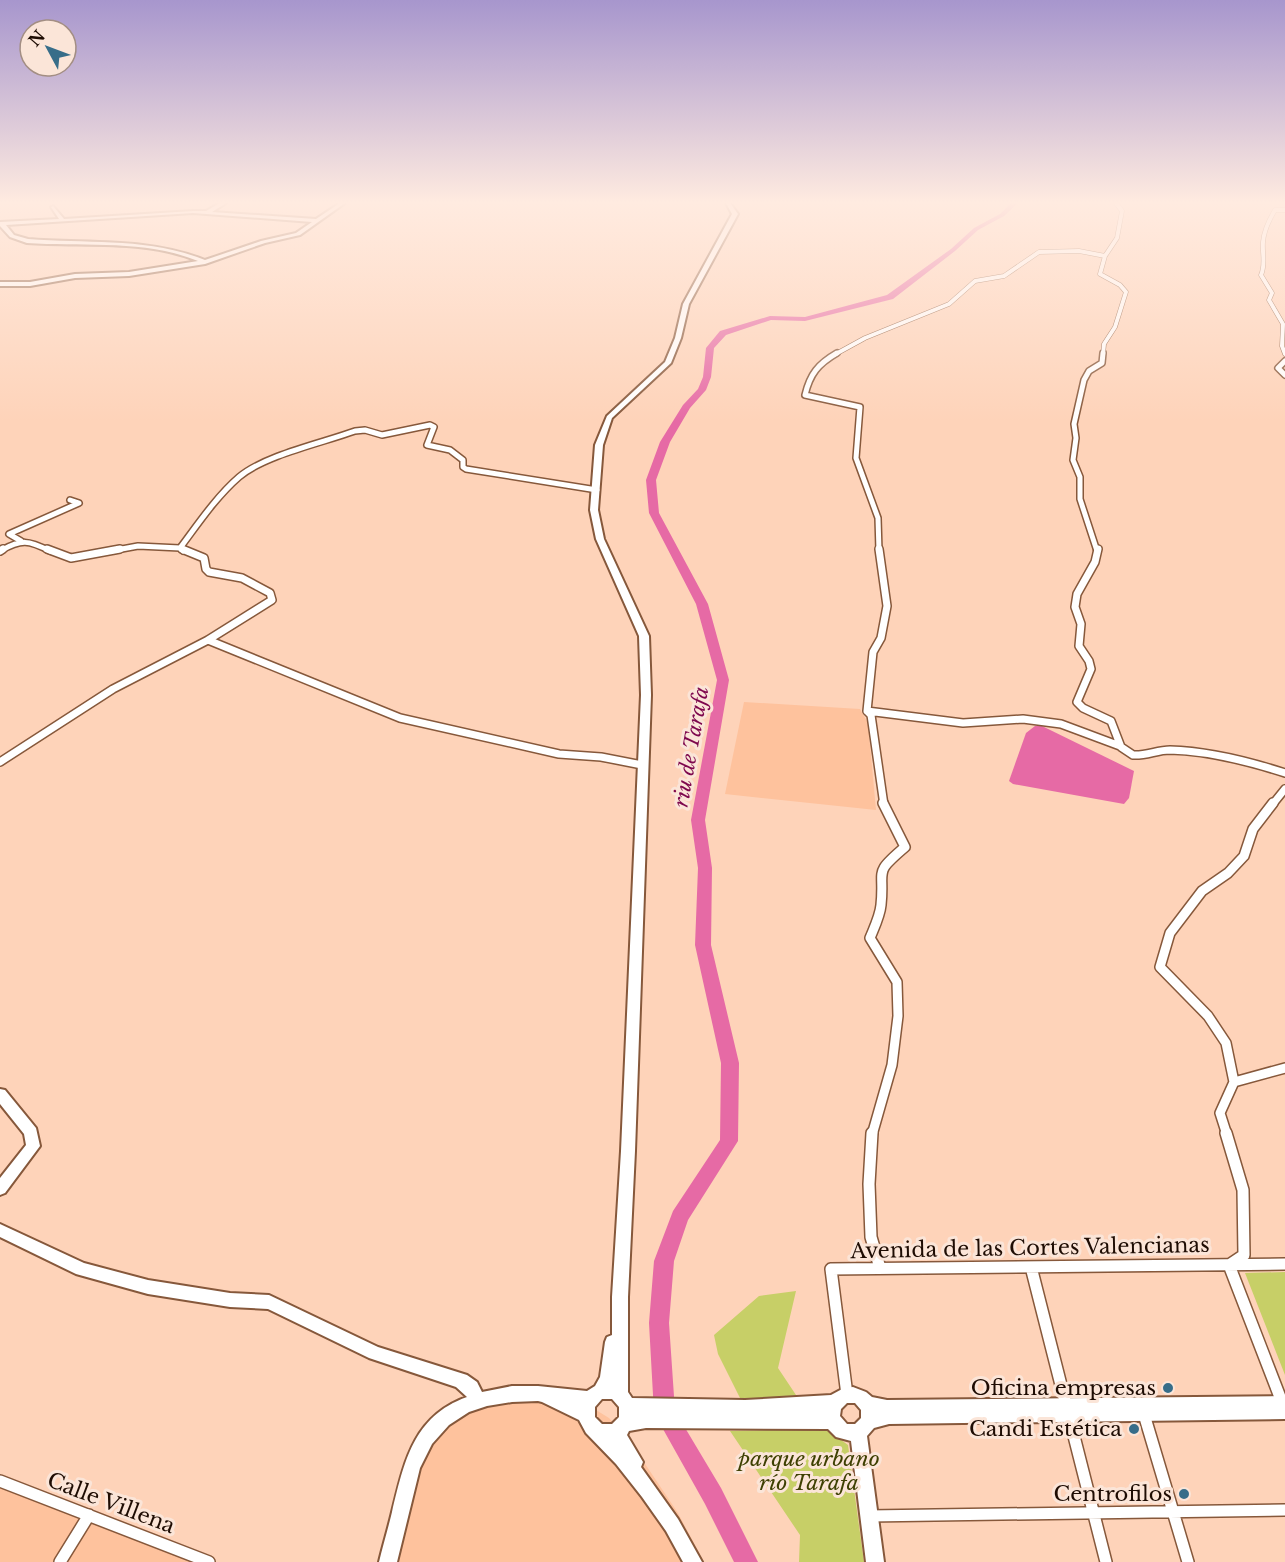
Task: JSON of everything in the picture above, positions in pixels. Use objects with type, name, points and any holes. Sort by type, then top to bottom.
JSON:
[{"type":"main road","points":[[0,284],[30,284],[78,276]]},
{"type":"main road","points":[[592,1409],[608,1379],[620,1298],[646,695],[644,636],[600,539],[594,510],[599,445],[609,417],[668,363],[678,338],[686,304],[701,276]]},
{"type":"main road","points":[[0,1094],[31,1132],[33,1146],[0,1189]]},
{"type":"main road","points":[[0,1230],[81,1269],[148,1287],[230,1300],[269,1302],[375,1353],[461,1381],[471,1388],[478,1400]]},
{"type":"main road","points":[[620,1298],[624,1401],[628,1415],[621,1427],[625,1449],[670,1509],[700,1562]]},
{"type":"main road","points":[[592,1409],[610,1391],[624,1401],[769,1407],[857,1397],[865,1419],[869,1516],[875,1562]]},
{"type":"main road","points":[[388,1562],[412,1464],[427,1437],[450,1413],[498,1394],[539,1394],[592,1409],[681,1538],[693,1562]]},
{"type":"main road","points":[[840,1399],[832,1409],[834,1421],[844,1431],[865,1419],[889,1416],[1067,1410],[1284,1407]]},
{"type":"main road","points":[[592,1409],[604,1433],[646,1420],[834,1421]]},
{"type":"street","points":[[880,1268],[870,1237],[869,1184],[872,1133],[892,1065],[898,1005],[897,982],[870,938],[881,907],[880,875],[884,865],[905,847],[882,802],[871,715],[867,711],[873,652],[881,638],[887,606],[877,537],[878,518],[856,458],[860,407],[807,397],[805,394],[809,379],[821,363],[840,350],[939,308],[957,298],[975,281],[1004,276]]},
{"type":"street","points":[[1103,276],[1120,285],[1126,292],[1115,327],[1104,344],[1102,363],[1089,371],[1084,380],[1074,424],[1076,438],[1073,460],[1080,477],[1080,499],[1098,548],[1095,562],[1077,594],[1075,607],[1081,624],[1079,646],[1089,661],[1091,669],[1077,702],[1083,708],[1111,721],[1120,746]]},
{"type":"street","points":[[1262,276],[1272,293],[1269,300],[1283,324],[1282,346],[1285,354]]},
{"type":"street","points":[[1285,362],[1278,368],[1285,375]]},
{"type":"street","points":[[180,548],[212,506],[240,476],[258,465],[289,452],[320,444],[355,430],[365,430],[382,435],[433,425],[427,445],[454,453],[463,460],[463,467],[466,469],[597,490]]},
{"type":"street","points":[[0,762],[113,689],[208,640],[268,604],[272,596],[242,578],[209,572],[206,569],[204,558],[180,548],[138,546],[71,558],[62,557],[9,534],[79,503],[70,500]]},
{"type":"street","points":[[0,551],[21,541]]},
{"type":"street","points":[[208,640],[400,718],[559,754],[601,757],[642,765]]},
{"type":"street","points":[[867,711],[963,723],[1023,719],[1061,724],[1120,746],[1129,754],[1143,756],[1167,750],[1232,757],[1285,773]]},
{"type":"street","points":[[1284,1407],[1229,1265],[1244,1256],[1243,1190],[1220,1113],[1234,1082],[1226,1043],[1208,1016],[1160,967],[1170,933],[1202,891],[1228,873],[1244,856],[1253,829],[1285,789]]},
{"type":"street","points":[[1234,1082],[1285,1068]]},
{"type":"street","name":"Avenida de las Cortes Valencianas","points":[[840,1399],[831,1269],[1285,1264]]},
{"type":"street","points":[[1030,1267],[1106,1562]]},
{"type":"street","points":[[1142,1409],[1188,1562]]},
{"type":"street","name":"Calle Villena","points":[[0,1481],[209,1562]]},
{"type":"street","points":[[869,1516],[1285,1510]]},
{"type":"street","points":[[60,1562],[89,1515]]},
{"type":"shaded area","points":[[744,702],[860,709],[868,723],[876,810],[725,794]]},
{"type":"shaded area","points":[[1035,726],[1042,726],[1134,771],[1129,798],[1124,804],[1013,784],[1009,781],[1026,733]]},
{"type":"shaded area","points":[[498,1394],[580,1404],[609,1418],[629,1440],[678,1513],[704,1562],[388,1562],[427,1437]]},
{"type":"shaded area","points":[[0,1481],[209,1562],[0,1562]]},
{"type":"green space","points":[[1285,1272],[1285,1375],[1245,1273]]},
{"type":"green space","points":[[796,1291],[778,1368],[804,1407],[745,1408],[718,1354],[714,1335],[759,1296]]},
{"type":"green space","name":"parque urbano río Tarafa","points":[[826,1429],[848,1445],[864,1562],[799,1562],[800,1535],[730,1431]]},
{"type":"waterway","name":"riu de Tarafa","points":[[746,1562],[713,1496],[665,1413],[659,1323],[664,1261],[680,1217],[729,1141],[730,1063],[703,945],[705,868],[698,820],[723,680],[702,604],[654,513],[651,480],[665,442],[686,407],[702,390],[707,377],[710,348],[723,333],[770,318],[805,319],[890,297],[918,276]]},
{"type":"place","name":"Oficina empresas","points":[[1168,1388]]},
{"type":"place","name":"Candi Estética","points":[[1134,1429]]},
{"type":"place","name":"Centrofilos","points":[[1184,1494]]}]
